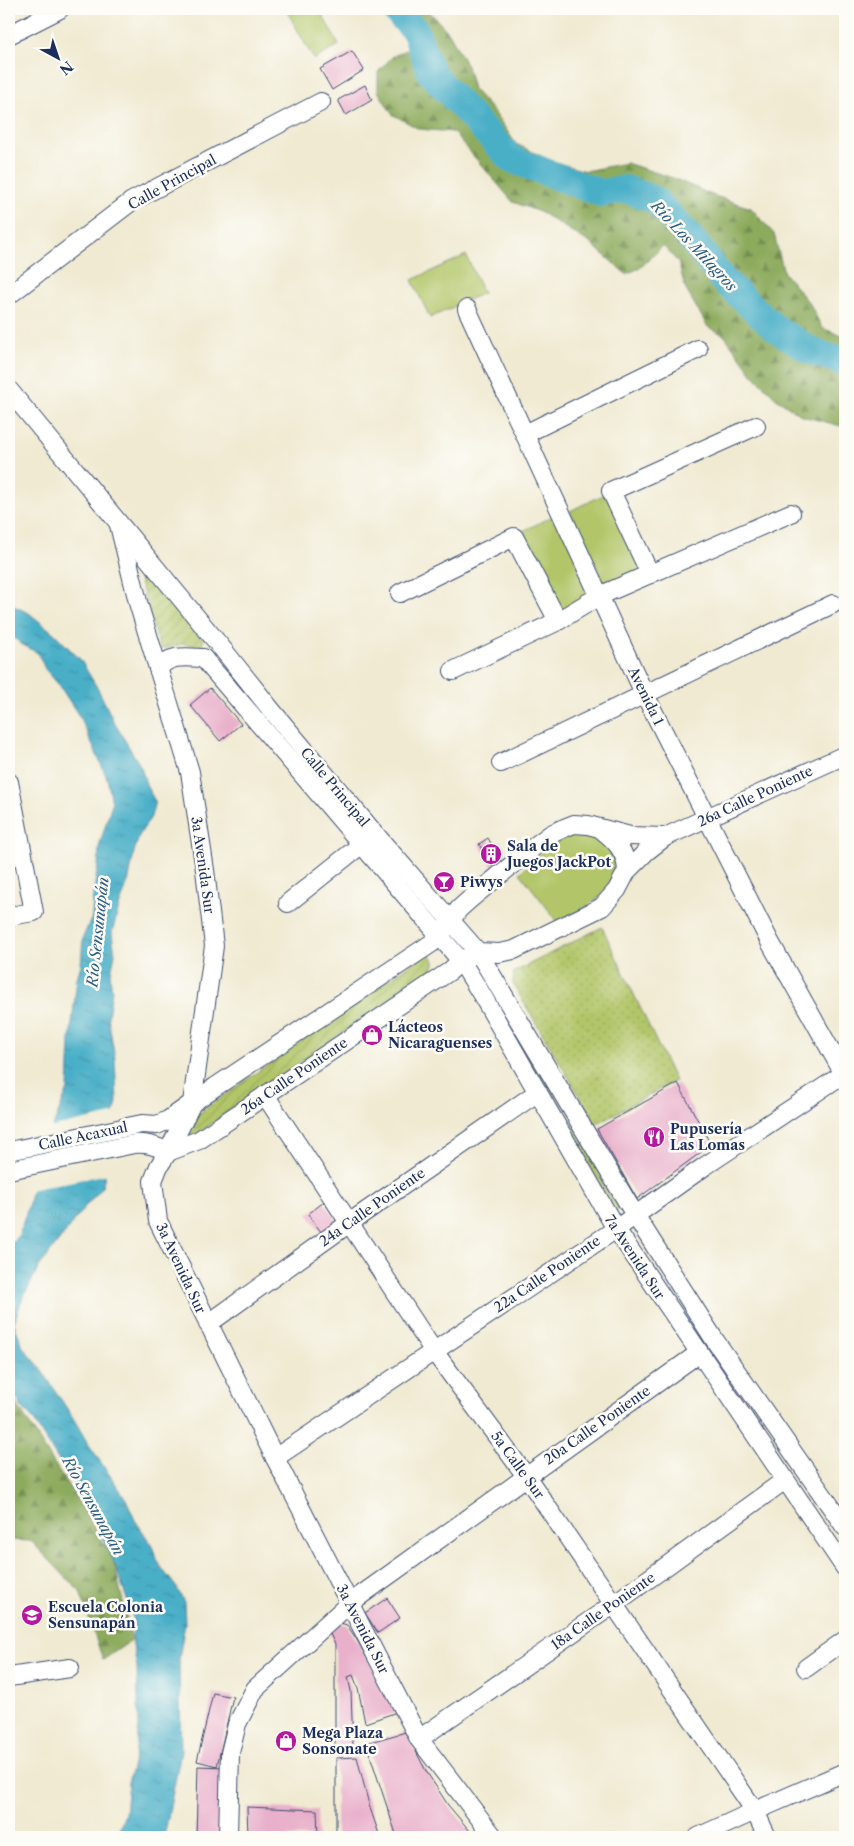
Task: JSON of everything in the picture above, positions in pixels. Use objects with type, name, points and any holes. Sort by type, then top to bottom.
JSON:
[{"type":"street","points":[[9,35],[60,9]]},
{"type":"street","name":"Calle Principal","points":[[9,295],[132,201],[321,102]]},
{"type":"street","name":"Avenida 1","points":[[467,309],[644,693],[770,942],[844,1074]]},
{"type":"street","points":[[525,434],[698,349]]},
{"type":"street","name":"Calle Principal","points":[[13,395],[272,712],[450,922]]},
{"type":"street","points":[[650,574],[611,491],[756,426]]},
{"type":"street","points":[[453,672],[558,621],[599,596],[791,513]]},
{"type":"street","name":"3a Avenida Sur","points":[[119,525],[139,606],[190,772],[214,946],[192,1103],[153,1181],[158,1221],[275,1458],[419,1739],[494,1837]]},
{"type":"street","points":[[400,593],[514,537],[558,621]]},
{"type":"street","points":[[501,762],[833,604]]},
{"type":"street","points":[[158,669],[163,662],[170,659],[180,657],[203,658],[211,636]]},
{"type":"street","name":"Calle Principal","points":[[203,658],[439,937]]},
{"type":"street","name":"26a Calle Poniente","points":[[168,1152],[199,1140],[450,971],[461,961],[478,952],[499,953],[514,950],[602,908],[617,890],[627,871],[647,850],[665,837],[845,754]]},
{"type":"street","points":[[9,782],[34,912],[9,916]]},
{"type":"street","name":"26a Calle Poniente","points":[[450,922],[459,909],[534,846],[551,834],[574,824],[630,836],[665,837]]},
{"type":"street","points":[[599,828],[620,847],[626,859],[627,871]]},
{"type":"street","points":[[288,903],[362,844]]},
{"type":"street","points":[[192,1103],[439,937],[450,922]]},
{"type":"street","name":"7a Avenida Sur","points":[[450,922],[478,952],[634,1215],[716,1342],[845,1528]]},
{"type":"street","name":"7a Avenida Sur","points":[[439,937],[461,961],[616,1228],[845,1568]]},
{"type":"street","name":"22a Calle Poniente","points":[[275,1458],[616,1228],[698,1170],[844,1074]]},
{"type":"street","name":"24a Calle Poniente","points":[[208,1324],[349,1223],[538,1092]]},
{"type":"street","name":"5a Calle Sur","points":[[265,1096],[434,1350],[526,1476],[755,1810],[767,1837]]},
{"type":"street","name":"Calle Acaxual","points":[[9,1152],[168,1120],[192,1103]]},
{"type":"street","points":[[9,1170],[134,1144],[145,1143],[155,1145],[168,1152]]},
{"type":"street","name":"20a Calle Poniente","points":[[228,1837],[230,1754],[237,1724],[255,1689],[350,1603],[699,1353]]},
{"type":"street","name":"18a Calle Poniente","points":[[419,1739],[614,1604],[785,1480]]},
{"type":"street","points":[[806,1668],[845,1640]]},
{"type":"street","points":[[9,1677],[70,1668]]},
{"type":"street","points":[[698,1837],[755,1810],[845,1772]]},
{"type":"green space","points":[[292,9],[319,9],[339,45],[314,60],[287,11]]},
{"type":"green space","points":[[383,9],[427,9],[449,33],[467,66],[473,89],[494,112],[516,144],[552,161],[585,171],[626,163],[673,178],[712,195],[751,208],[774,234],[784,273],[810,304],[822,328],[845,337],[845,427],[802,416],[775,397],[753,375],[724,335],[708,327],[686,290],[678,262],[663,246],[640,268],[626,274],[590,243],[542,213],[513,202],[453,132],[419,129],[392,114],[378,91],[378,72],[392,57],[407,49],[407,34]]},
{"type":"green space","points":[[466,255],[483,293],[430,318],[412,280]]},
{"type":"green space","points":[[611,491],[650,574],[608,592],[570,511]]},
{"type":"green space","points":[[561,512],[599,596],[565,617],[523,531]]},
{"type":"green space","points":[[142,562],[205,635],[201,649],[188,644],[180,644],[160,649],[135,565]]},
{"type":"green space","points":[[578,831],[594,836],[608,847],[614,863],[612,879],[607,888],[593,902],[558,922],[520,873],[547,849],[561,839]]},
{"type":"green space","points":[[602,927],[675,1081],[596,1124],[513,984],[514,972]]},
{"type":"green space","points":[[425,954],[431,955],[433,959],[434,965],[431,971],[197,1134],[187,1135],[184,1131],[188,1121]]},
{"type":"green space","points":[[486,976],[622,1208],[616,1212],[480,979]]},
{"type":"green space","points":[[9,1392],[113,1559],[132,1640],[103,1660],[80,1592],[31,1541],[9,1540]]},
{"type":"water","name":"Río Sensunapán","points":[[9,604],[29,613],[55,634],[80,659],[141,767],[147,787],[155,801],[151,817],[140,834],[134,852],[129,879],[112,933],[115,954],[110,977],[112,991],[108,1016],[115,1059],[117,1102],[101,1169],[105,1175],[102,1188],[83,1209],[39,1267],[21,1302],[14,1323],[23,1347],[40,1367],[87,1442],[126,1499],[135,1520],[151,1544],[160,1566],[177,1588],[184,1602],[185,1623],[179,1658],[181,1751],[165,1833],[161,1837],[116,1837],[125,1814],[128,1782],[135,1757],[139,1727],[137,1667],[132,1640],[134,1620],[113,1559],[86,1501],[33,1419],[22,1408],[9,1384],[9,1247],[19,1235],[32,1188],[68,1089],[70,1040],[77,978],[81,965],[83,937],[92,917],[99,847],[112,803],[107,778],[81,719],[59,685],[45,669],[38,653],[21,644],[9,633]]},
{"type":"pier","points":[[117,1113],[104,1169],[108,1174],[29,1190],[50,1128]]},
{"type":"building","points":[[352,51],[364,70],[332,90],[320,69]]},
{"type":"building","points":[[365,85],[372,100],[346,115],[338,100]]},
{"type":"building","points":[[210,688],[241,724],[220,741],[190,705]]},
{"type":"building","name":"Sala de Juegos JackPot","points":[[488,838],[502,863],[494,869],[479,844]]},
{"type":"building","name":"Pupusería Las Lomas","points":[[678,1083],[711,1145],[637,1199],[597,1129]]},
{"type":"building","points":[[324,1202],[337,1221],[321,1232],[308,1214]]},
{"type":"building","points":[[387,1598],[400,1618],[378,1633],[365,1613]]},
{"type":"building","points":[[340,1623],[347,1625],[357,1640],[397,1712],[365,1723],[358,1688],[353,1675],[348,1677],[351,1691],[353,1748],[335,1750],[335,1644],[329,1632]]},
{"type":"building","points":[[213,1693],[233,1697],[217,1766],[197,1761]]},
{"type":"building","points":[[406,1732],[426,1771],[448,1805],[475,1837],[397,1837],[366,1743]]},
{"type":"building","points":[[357,1757],[369,1805],[380,1837],[336,1837],[336,1758]]},
{"type":"building","points":[[198,1766],[224,1767],[222,1837],[196,1837]]},
{"type":"building","points":[[247,1807],[317,1810],[318,1837],[248,1837]]},
{"type":"waterway","name":"Río Los Milagros","points":[[394,9],[415,30],[431,73],[511,159],[601,193],[626,189],[655,200],[690,237],[723,280],[775,328],[811,351],[845,362]]},
{"type":"place","name":"Sala de Juegos JackPot","points":[[491,854]]},
{"type":"place","name":"Piwys","points":[[444,882]]},
{"type":"place","name":"Lácteos Nicaraguenses","points":[[372,1035]]},
{"type":"place","name":"Pupusería Las Lomas","points":[[654,1137]]},
{"type":"place","name":"Escuela Colonia Sensunapán","points":[[32,1615]]},
{"type":"place","name":"Mega Plaza Sonsonate","points":[[286,1741]]}]
